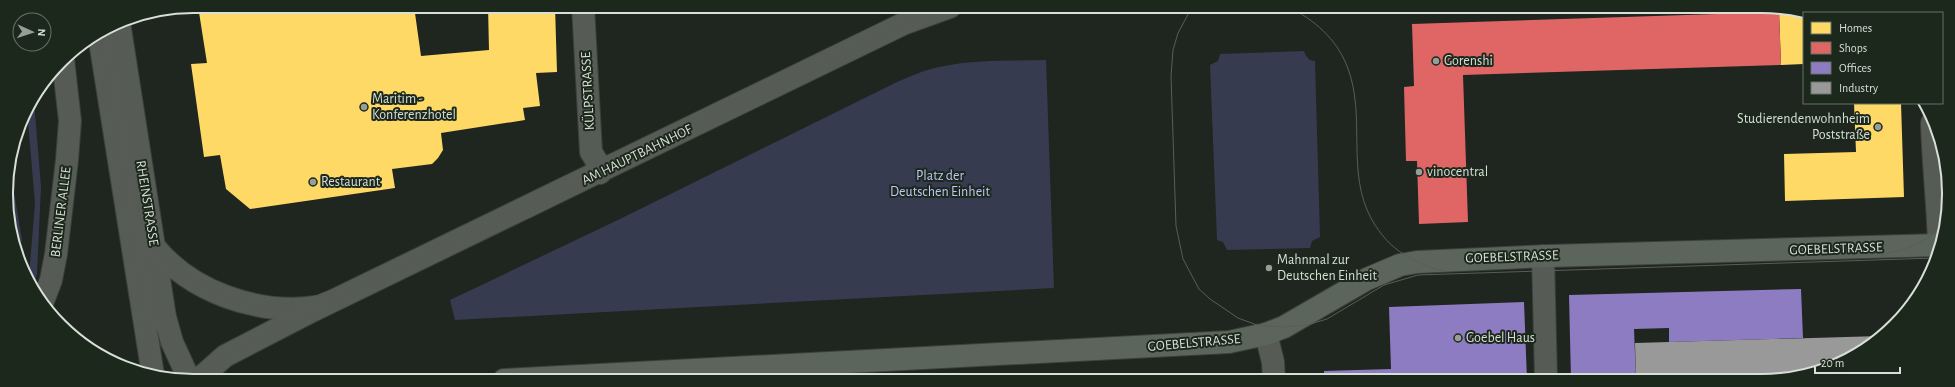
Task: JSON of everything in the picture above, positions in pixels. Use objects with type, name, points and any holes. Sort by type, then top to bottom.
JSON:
[{"type":"main road","name":"GOEBELSTRASSE","points":[[621,374],[1229,342],[1266,334],[1284,327],[1367,279],[1400,265],[1417,262],[1543,256],[1914,246],[1937,237]]},
{"type":"street","name":"KÜLPSTRASSE","points":[[583,13],[591,152],[599,165],[600,173]]},
{"type":"street","name":"AM HAUPTBAHNHOF","points":[[205,374],[225,356],[325,305],[600,173],[903,24],[933,13]]},
{"type":"street","name":"RHEINSTRASSE","points":[[120,29],[154,246],[169,329],[177,354],[186,374]]},
{"type":"street","name":"RHEINSTRASSE","points":[[100,39],[152,369]]},
{"type":"street","name":"BERLINER ALLEE","points":[[45,296],[51,280],[56,254],[70,121],[65,67]]},
{"type":"street","points":[[1932,136],[1934,177],[1939,225]]},
{"type":"street","name":"AM HAUPTBAHNHOF","points":[[120,174],[129,201],[145,233],[154,246],[175,268],[192,279],[222,296],[257,305],[305,308],[325,305]]},
{"type":"street","points":[[1543,256],[1546,374]]},
{"type":"street","points":[[1266,334],[1273,362],[1274,374]]},
{"type":"green space","points":[[1304,51],[1308,58],[1315,61],[1320,237],[1312,241],[1310,248],[1227,250],[1223,242],[1217,240],[1210,65],[1218,61],[1220,54]]},
{"type":"green space","name":"Platz der Deutschen Einheit","points":[[1046,60],[1054,288],[455,320],[450,300],[622,218],[897,82],[938,67],[957,64],[982,61]]},
{"type":"green space","points":[[35,108],[41,187],[37,274],[35,280],[30,268],[35,203],[28,122]]},
{"type":"green space","points":[[13,186],[22,240],[20,244],[16,229],[13,205]]},
{"type":"building: Homes","name":"Maritim - Konferenzhotel","points":[[199,13],[415,13],[421,56],[489,50],[488,13],[555,13],[557,72],[536,73],[540,106],[523,108],[525,120],[441,133],[443,150],[432,164],[392,169],[395,188],[250,209],[226,189],[220,155],[204,157],[191,64],[207,63]]},
{"type":"building: Homes","points":[[1779,14],[1803,18],[1803,64],[1781,65]]},
{"type":"building: Homes","name":"Studierendenwohnheim Poststraße","points":[[1854,104],[1901,104],[1904,197],[1785,201],[1784,154],[1856,152]]},
{"type":"building: Shops","points":[[1773,13],[1779,14],[1781,65],[1463,75],[1468,222],[1419,224],[1417,161],[1406,161],[1404,87],[1414,86],[1412,24]]},
{"type":"building: Offices","points":[[1801,289],[1803,338],[1669,342],[1669,328],[1634,329],[1636,374],[1571,374],[1569,295]]},
{"type":"building: Offices","name":"Goebel Haus","points":[[1524,302],[1527,374],[1324,374],[1324,371],[1391,369],[1389,307]]},
{"type":"building: Industry","points":[[1872,336],[1852,350],[1831,360],[1797,371],[1773,374],[1636,374],[1635,343]]},
{"type":"tram line","points":[[193,374],[199,367],[232,343],[471,225],[599,165],[750,89],[913,13]]},
{"type":"tram line","points":[[214,374],[229,362],[243,354],[473,241],[532,216],[878,44],[931,20],[956,13]]},
{"type":"tram line","points":[[1189,13],[1178,33],[1173,50],[1171,76],[1176,226],[1183,259],[1199,289],[1210,299],[1238,318],[1257,325],[1284,327],[1307,325],[1327,319],[1384,285],[1418,275],[1930,258]]},
{"type":"tram line","points":[[1300,13],[1315,24],[1330,38],[1337,47],[1347,66],[1353,85],[1356,104],[1357,163],[1360,183],[1364,202],[1372,220],[1386,240],[1400,252],[1424,265],[1444,271]]},
{"type":"tram line","points":[[107,35],[129,174]]},
{"type":"tram line","points":[[94,43],[145,367]]},
{"type":"tram line","points":[[128,169],[140,207],[151,228],[164,246],[180,262],[199,276],[220,287],[242,295],[265,300],[287,301],[309,298],[329,291]]},
{"type":"tram line","points":[[132,193],[160,371]]},
{"type":"tram line","points":[[123,205],[132,225],[143,243],[157,260],[172,275],[209,298],[250,312],[270,315],[311,312],[331,307]]},
{"type":"tram line","points":[[1881,255],[1916,244],[1939,230]]},
{"type":"place","name":"Gorenshi","points":[[1436,61]]},
{"type":"place","name":"Maritim - Konferenzhotel","points":[[364,107]]},
{"type":"place","name":"Studierendenwohnheim Poststraße","points":[[1878,127]]},
{"type":"place","name":"vinocentral","points":[[1419,172]]},
{"type":"place","name":"Restaurant","points":[[313,182]]},
{"type":"place","name":"Mahnmal zur Deutschen Einheit","points":[[1269,268]]},
{"type":"place","name":"Goebel Haus","points":[[1458,338]]}]
